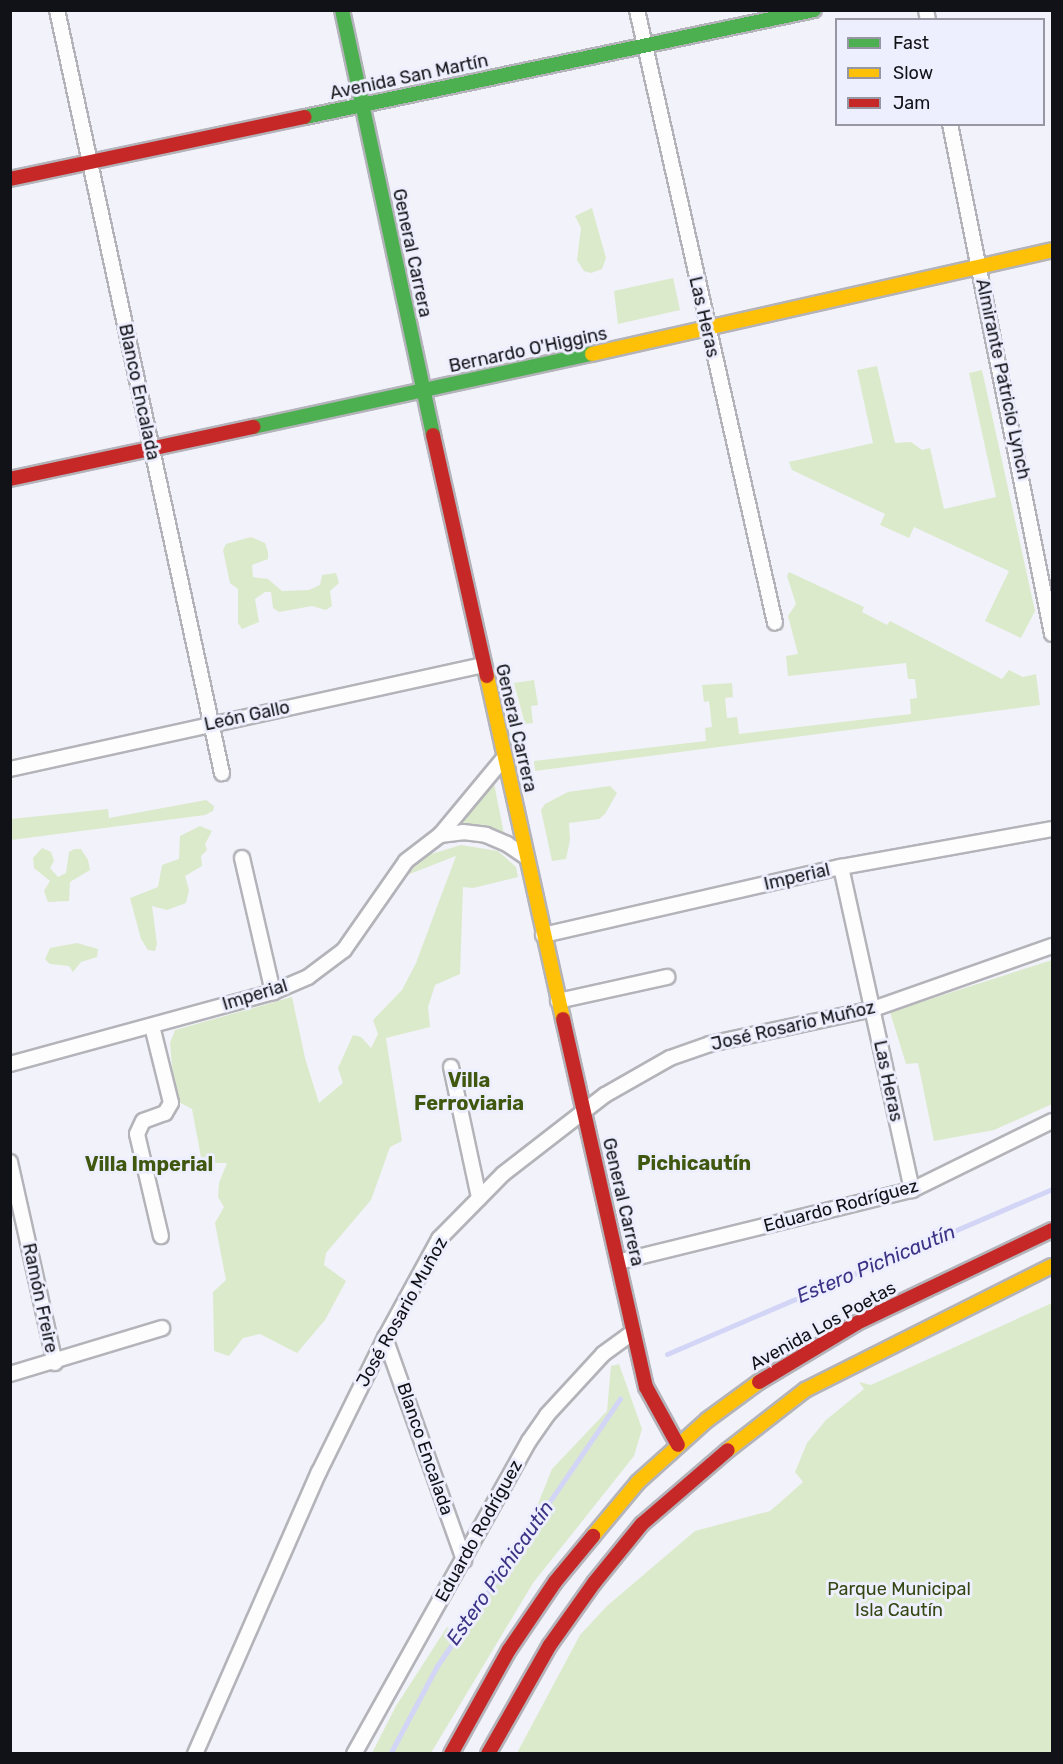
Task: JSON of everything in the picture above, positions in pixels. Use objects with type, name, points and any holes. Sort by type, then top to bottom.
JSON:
[{"type":"main road","name":"General Carrera","points":[[342,10],[483,665],[633,1332],[646,1387],[678,1445]]},
{"type":"main road","name":"Avenida San Martín","points":[[10,179],[814,10]]},
{"type":"main road","name":"Bernardo O'Higgins","points":[[10,478],[707,329],[1053,250]]},
{"type":"main road","name":"Avenida Los Poetas","points":[[451,1754],[509,1650],[555,1582],[609,1514],[678,1445],[718,1410],[787,1362],[857,1323],[1053,1230]]},
{"type":"main road","points":[[642,1524],[740,1438],[805,1390],[1053,1266]]},
{"type":"main road","points":[[489,1754],[555,1637],[665,1494],[678,1445]]},
{"type":"street","name":"Blanco Encalada","points":[[57,10],[222,773]]},
{"type":"street","name":"Las Heras","points":[[637,10],[775,623]]},
{"type":"street","name":"Almirante Patricio Lynch","points":[[950,126],[1053,634]]},
{"type":"street","name":"León Gallo","points":[[10,769],[483,665]]},
{"type":"street","name":"Imperial","points":[[10,1064],[273,992],[308,977],[344,950],[406,861],[440,835],[504,758]]},
{"type":"street","name":"Imperial","points":[[543,935],[842,867],[1053,829]]},
{"type":"street","points":[[440,835],[463,832],[486,835],[526,857]]},
{"type":"street","points":[[242,858],[273,992]]},
{"type":"street","name":"Las Heras","points":[[842,867],[912,1190]]},
{"type":"street","name":"José Rosario Muñoz","points":[[195,1754],[319,1472],[386,1338],[439,1239],[479,1198],[529,1151],[627,1080],[690,1051],[873,1009],[1053,946]]},
{"type":"street","points":[[558,1000],[667,977]]},
{"type":"street","points":[[152,1026],[171,1103],[165,1113],[143,1121],[137,1134],[161,1236]]},
{"type":"street","points":[[451,1067],[479,1198]]},
{"type":"street","name":"Eduardo Rodríguez","points":[[618,1262],[912,1190],[1053,1120]]},
{"type":"street","name":"Ramón Freire","points":[[10,1162],[55,1363]]},
{"type":"street","points":[[10,1374],[55,1363],[162,1328]]},
{"type":"street","name":"Eduardo Rodríguez","points":[[354,1754],[547,1415],[603,1354],[633,1332]]},
{"type":"street","name":"Blanco Encalada","points":[[386,1338],[464,1560]]},
{"type":"green space","points":[[592,208],[606,258],[602,269],[591,273],[584,271],[577,260],[581,228],[575,216]]},
{"type":"green space","points":[[673,278],[680,310],[618,324],[614,291]]},
{"type":"green space","points":[[877,366],[895,443],[911,442],[922,450],[930,448],[944,509],[996,497],[969,373],[982,370],[1035,611],[1021,638],[985,621],[1009,571],[914,527],[909,538],[880,525],[885,514],[792,470],[789,462],[873,443],[857,370]]},
{"type":"green space","points":[[251,537],[265,543],[268,552],[268,559],[252,565],[253,577],[268,579],[282,591],[309,590],[320,585],[322,575],[336,573],[339,583],[330,591],[332,606],[326,610],[312,606],[279,612],[273,608],[271,592],[265,592],[255,599],[259,622],[242,629],[238,623],[238,589],[230,583],[223,550],[226,544]]},
{"type":"green space","points":[[789,572],[864,607],[862,612],[887,625],[890,621],[1002,679],[1009,670],[1023,677],[1036,674],[1040,705],[535,771],[534,761],[706,741],[705,728],[712,727],[709,701],[704,702],[702,685],[732,683],[733,697],[725,698],[727,718],[737,717],[739,734],[911,714],[910,699],[917,698],[915,679],[908,679],[906,663],[788,676],[786,656],[798,654],[788,616],[796,604],[787,576]]},
{"type":"green space","points":[[534,680],[538,705],[531,706],[533,723],[525,724],[514,683]]},
{"type":"green space","points":[[493,778],[504,834],[470,824],[454,824]]},
{"type":"green space","points":[[610,786],[617,793],[605,814],[599,819],[569,823],[570,840],[566,859],[552,861],[541,810],[545,804],[568,792]]},
{"type":"green space","points":[[206,800],[214,806],[213,811],[205,815],[11,840],[11,819],[108,809],[109,818]]},
{"type":"green space","points":[[200,826],[212,831],[205,844],[207,850],[201,856],[202,866],[185,876],[189,890],[186,903],[167,910],[152,906],[157,944],[155,951],[148,950],[141,939],[130,898],[158,887],[162,865],[179,859],[180,836]]},
{"type":"green space","points":[[461,845],[498,851],[516,867],[518,877],[473,888],[463,887],[460,974],[435,985],[428,1007],[430,1027],[386,1038],[402,1141],[390,1147],[371,1200],[326,1253],[324,1265],[346,1281],[325,1320],[297,1353],[260,1334],[243,1338],[229,1356],[214,1351],[213,1292],[226,1280],[215,1223],[224,1207],[218,1197],[219,1183],[227,1163],[209,1163],[201,1157],[192,1109],[175,1100],[170,1043],[175,1030],[292,997],[305,1058],[319,1103],[343,1083],[338,1068],[353,1035],[361,1037],[371,1048],[378,1034],[373,1020],[402,990],[416,963],[456,856],[407,875],[425,856]]},
{"type":"green space","points":[[42,848],[51,852],[54,861],[50,868],[58,877],[66,873],[69,852],[74,849],[81,849],[88,860],[90,870],[70,882],[69,901],[48,902],[44,891],[50,881],[34,868],[33,858]]},
{"type":"green space","points":[[77,943],[98,949],[97,957],[81,962],[73,972],[69,966],[50,964],[45,959],[50,948]]},
{"type":"green space","points":[[1052,960],[1052,1104],[994,1130],[934,1141],[918,1063],[906,1064],[890,1012]]},
{"type":"green space","name":"Parque Municipal Isla Cautín","points":[[1052,1303],[1052,1753],[517,1753],[580,1635],[607,1606],[695,1531],[770,1511],[803,1482],[795,1472],[807,1443],[826,1420],[864,1389],[859,1382],[871,1385]]},
{"type":"green space","points":[[619,1364],[642,1429],[634,1456],[533,1583],[431,1753],[372,1753],[396,1706],[447,1627],[455,1633],[520,1549],[552,1469],[607,1411],[611,1366]]},
{"type":"waterway","name":"Estero Pichicautín","points":[[667,1354],[1052,1189]]},
{"type":"waterway","name":"Estero Pichicautín","points":[[390,1754],[437,1666],[620,1399]]},
{"type":"traffic: fast","points":[[342,10],[433,435]]},
{"type":"traffic: fast","points":[[305,117],[814,10]]},
{"type":"traffic: fast","points":[[253,427],[592,354]]},
{"type":"traffic: slow","points":[[592,354],[1052,250]]},
{"type":"traffic: slow","points":[[487,676],[563,1019]]},
{"type":"traffic: slow","points":[[728,1450],[805,1390],[1052,1266]]},
{"type":"traffic: slow","points":[[593,1536],[638,1482],[707,1420],[759,1382]]},
{"type":"traffic: jam","points":[[10,179],[305,117]]},
{"type":"traffic: jam","points":[[10,479],[253,427]]},
{"type":"traffic: jam","points":[[433,435],[487,676]]},
{"type":"traffic: jam","points":[[563,1019],[646,1387],[678,1445]]},
{"type":"traffic: jam","points":[[759,1382],[857,1323],[1052,1230]]},
{"type":"traffic: jam","points":[[488,1754],[550,1645],[594,1583],[642,1524],[728,1450]]},
{"type":"traffic: jam","points":[[451,1754],[509,1650],[555,1582],[593,1536]]},
{"type":"district","name":"Villa Ferroviaria","points":[[469,1092]]},
{"type":"district","name":"Pichicautín","points":[[694,1163]]},
{"type":"district","name":"Villa Imperial","points":[[149,1164]]}]
